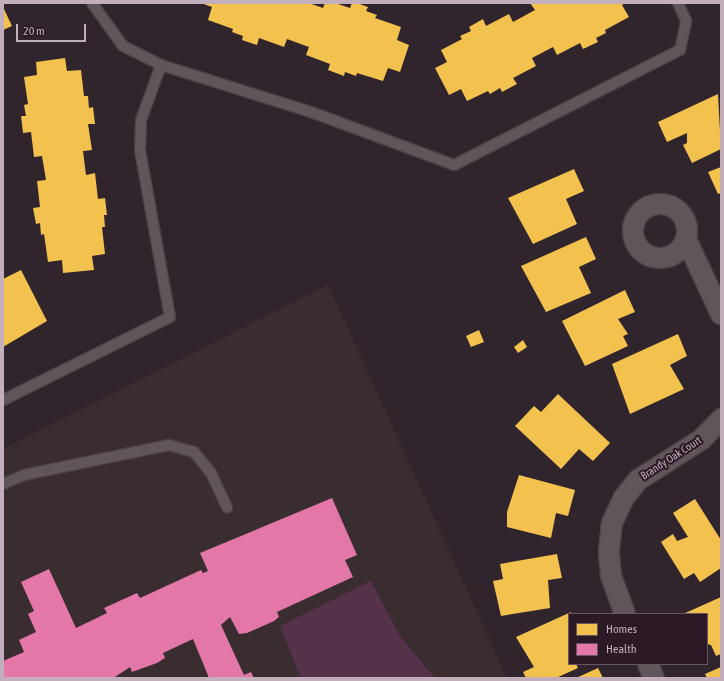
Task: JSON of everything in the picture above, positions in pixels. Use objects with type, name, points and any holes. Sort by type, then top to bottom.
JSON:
[{"type":"street","points":[[686,239],[721,314]]},
{"type":"street","name":"Brandy Oak Court","points":[[625,613],[611,576],[609,551],[612,523],[622,500],[638,480],[702,439],[721,419]]},
{"type":"street","points":[[648,665],[654,678]]},
{"type":"lane","points":[[92,3],[123,46],[161,65],[311,112],[454,165],[680,50],[686,21],[678,3]]},
{"type":"lane","points":[[3,400],[170,317],[140,150],[141,120],[161,65]]},
{"type":"lane","points":[[3,484],[24,475],[169,445],[194,452],[212,473],[226,508]]},
{"type":"shaded area","points":[[328,285],[507,678],[3,678],[3,449]]},
{"type":"shaded area","points":[[371,581],[399,635],[435,678],[301,678],[280,626]]},
{"type":"building: Homes","points":[[201,3],[309,3],[323,8],[325,3],[335,3],[350,8],[352,3],[357,3],[368,7],[366,11],[377,15],[375,18],[401,27],[397,40],[409,45],[400,72],[388,68],[383,81],[357,73],[356,76],[345,72],[344,76],[328,70],[330,64],[306,55],[309,47],[287,39],[284,47],[259,38],[257,45],[242,40],[243,36],[232,32],[233,29],[208,20],[212,7]]},
{"type":"building: Homes","points":[[530,3],[625,3],[622,5],[629,17],[605,30],[606,33],[596,38],[598,42],[583,49],[580,43],[557,55],[553,47],[532,58],[536,66],[513,78],[517,84],[502,92],[500,88],[490,94],[488,91],[467,101],[461,89],[449,95],[435,68],[447,62],[441,50],[462,39],[460,36],[471,31],[469,27],[483,19],[486,26],[509,14],[513,22],[535,10]]},
{"type":"building: Homes","points":[[3,7],[12,26],[3,30]]},
{"type":"building: Homes","points":[[65,58],[67,71],[81,70],[84,96],[88,96],[89,108],[93,107],[95,124],[88,124],[92,150],[83,151],[86,175],[95,173],[98,199],[105,198],[107,215],[104,215],[105,227],[102,227],[105,254],[92,256],[94,270],[63,273],[62,260],[48,262],[44,234],[41,235],[40,223],[36,224],[33,208],[40,207],[37,181],[46,180],[42,156],[34,157],[31,132],[23,133],[21,116],[26,116],[24,105],[28,104],[24,77],[37,75],[36,62]]},
{"type":"building: Homes","points":[[718,94],[721,149],[692,163],[683,145],[687,143],[687,133],[667,142],[658,122]]},
{"type":"building: Homes","points":[[721,167],[721,193],[718,194],[708,172]]},
{"type":"building: Homes","points":[[574,169],[584,191],[566,199],[577,224],[533,244],[508,198]]},
{"type":"building: Homes","points":[[586,237],[596,259],[579,267],[591,293],[546,312],[521,266]]},
{"type":"building: Homes","points":[[21,270],[47,321],[3,347],[3,279]]},
{"type":"building: Homes","points":[[625,290],[635,312],[618,319],[628,334],[623,336],[628,346],[585,366],[562,321]]},
{"type":"building: Homes","points":[[479,330],[484,342],[471,347],[466,336]]},
{"type":"building: Homes","points":[[678,334],[687,356],[670,365],[684,389],[630,414],[612,364]]},
{"type":"building: Homes","points":[[523,340],[527,347],[518,353],[514,347]]},
{"type":"building: Homes","points":[[558,394],[610,443],[593,461],[579,449],[561,469],[515,426],[534,406],[541,412]]},
{"type":"building: Homes","points":[[519,475],[575,490],[568,516],[556,513],[551,538],[507,527],[507,512]]},
{"type":"building: Homes","points":[[695,499],[721,540],[721,568],[700,582],[694,573],[684,579],[661,542],[673,534],[677,541],[688,537],[673,513]]},
{"type":"building: Homes","points":[[557,554],[562,578],[548,580],[550,608],[501,616],[493,581],[503,579],[500,564]]},
{"type":"building: Homes","points":[[721,597],[721,654],[716,656],[711,645],[708,644],[708,613],[685,613]]},
{"type":"building: Homes","points":[[568,613],[568,665],[576,665],[578,668],[556,678],[526,678],[523,672],[534,667],[516,637]]},
{"type":"building: Homes","points":[[721,667],[721,678],[707,678],[705,674]]},
{"type":"building: Homes","points":[[598,668],[603,678],[576,678]]},
{"type":"building: Health","points":[[332,498],[357,555],[345,560],[353,577],[277,612],[279,617],[274,621],[247,633],[239,634],[230,617],[221,625],[244,675],[251,672],[254,678],[209,678],[193,639],[163,653],[165,658],[157,663],[132,672],[130,667],[115,677],[3,678],[3,661],[24,652],[19,640],[36,632],[28,614],[34,611],[21,582],[49,569],[76,628],[107,613],[104,608],[137,593],[140,598],[201,570],[203,573],[208,571],[200,553]]}]
